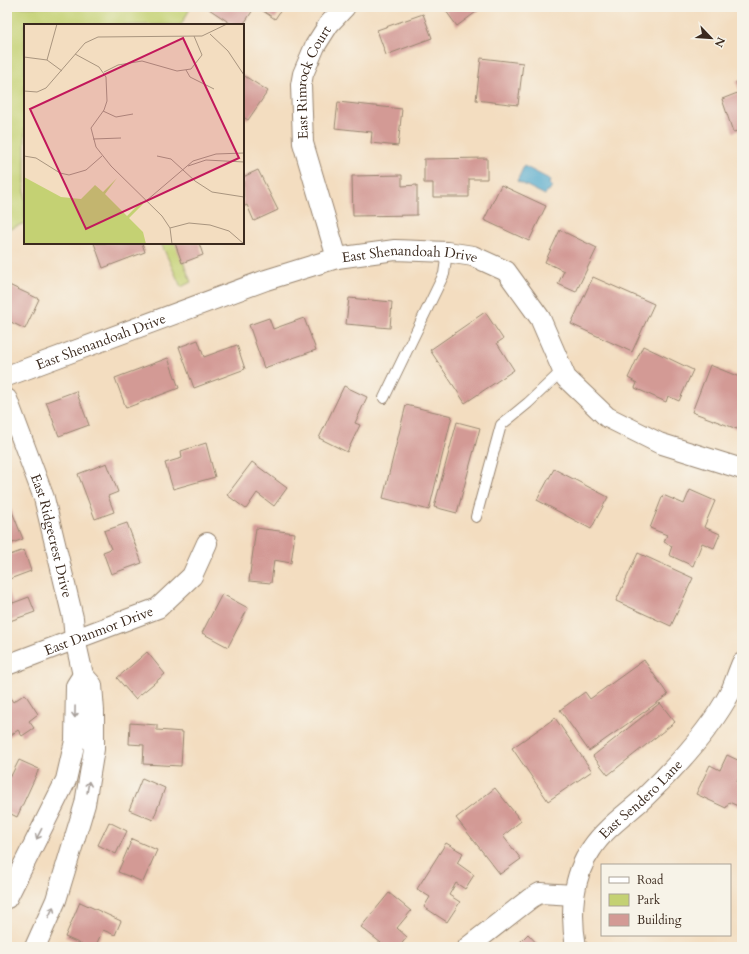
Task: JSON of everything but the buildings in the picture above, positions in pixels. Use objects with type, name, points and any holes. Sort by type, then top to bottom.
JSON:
[{"type":"street","name":"East Rimrock Court","points":[[337,258],[303,143],[301,85],[303,74],[315,46],[329,24],[345,7]]},
{"type":"street","name":"East Shenandoah Drive","points":[[7,376],[266,280],[337,258],[395,250],[447,252],[473,256],[506,271],[540,318],[566,378],[607,417],[659,443],[742,469]]},
{"type":"street","name":"East Ridgecrest Drive","points":[[7,399],[44,498],[74,618],[75,639],[83,675],[92,685],[94,711],[94,749],[86,804],[56,900],[34,947]]},
{"type":"street","name":"East Danmor Drive","points":[[7,664],[158,608],[192,576],[207,544]]},
{"type":"street","name":"East Sendero Lane","points":[[576,947],[572,925],[574,894],[581,869],[592,847],[646,796],[691,747],[718,712],[731,691],[742,663]]},
{"type":"street","points":[[7,898],[66,780],[75,741],[76,686],[83,675]]},
{"type":"street","points":[[468,947],[531,898],[540,894],[574,894]]},
{"type":"lane","points":[[384,398],[444,274],[447,252]]},
{"type":"lane","points":[[476,517],[501,425],[528,403],[563,370]]},
{"type":"green space","points":[[7,7],[191,7],[182,24],[24,24],[24,223],[7,230]]},
{"type":"green space","points":[[161,244],[176,244],[191,282],[181,287]]},
{"type":"water","points":[[524,166],[551,180],[549,184],[552,186],[549,191],[547,190],[545,195],[517,181]]}]
